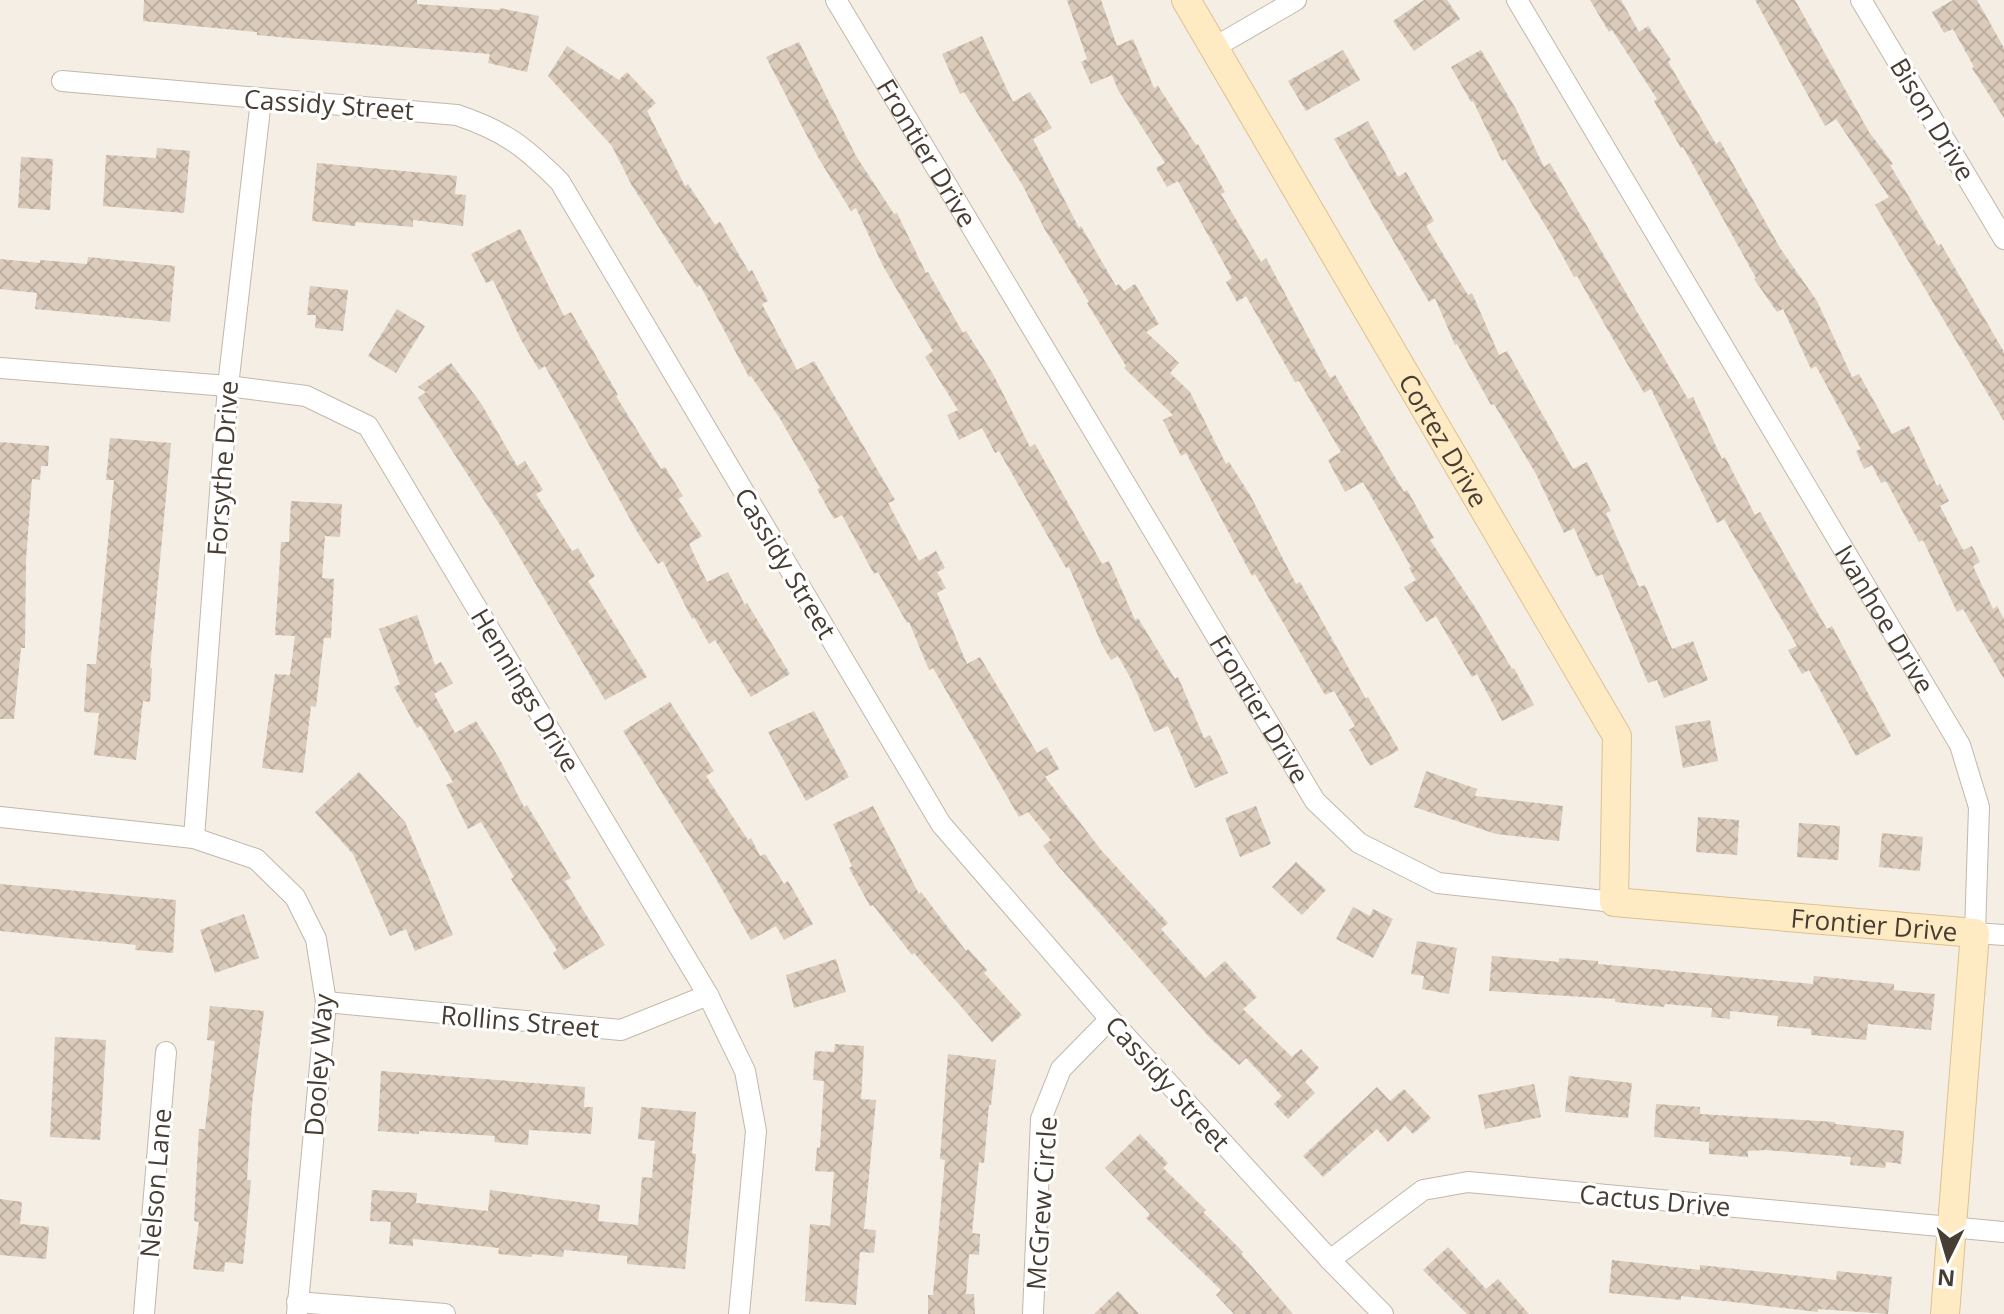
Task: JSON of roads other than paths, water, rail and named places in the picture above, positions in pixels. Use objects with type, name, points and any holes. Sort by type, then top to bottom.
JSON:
[{"type":"street","name":"Frontier Drive","points":[[836,0],[1315,801],[1359,843],[1438,883],[1614,902],[2004,935]]},
{"type":"street","name":"Cortez Drive","points":[[1186,0],[1617,736],[1614,902]]},
{"type":"street","points":[[1215,47],[1296,0]]},
{"type":"street","name":"Ivanhoe Drive","points":[[1517,0],[1960,745],[1979,807],[1975,933],[1945,1314]]},
{"type":"street","name":"Bison Drive","points":[[1861,0],[2004,239]]},
{"type":"street","name":"Cassidy Street","points":[[62,81],[457,115],[492,127],[527,149],[560,182],[941,824],[1110,1019],[1383,1314]]},
{"type":"street","name":"Forsythe Drive","points":[[194,838],[228,386],[261,100]]},
{"type":"street","name":"Hennings Drive","points":[[0,368],[228,386],[306,396],[368,426],[708,995],[745,1071],[756,1131],[739,1314]]},
{"type":"street","name":"Dooley Way","points":[[0,817],[194,838],[256,859],[295,897],[316,939],[326,1002],[297,1308]]},
{"type":"street","name":"Rollins Street","points":[[326,1002],[621,1030],[708,995]]},
{"type":"street","name":"McGrew Circle","points":[[1033,1314],[1041,1119],[1061,1069],[1110,1019]]},
{"type":"street","name":"Nelson Lane","points":[[144,1314],[166,1052]]},
{"type":"street","name":"Cactus Drive","points":[[1330,1260],[1423,1190],[1468,1182],[2004,1232]]},
{"type":"street","points":[[297,1308],[445,1314]]}]
